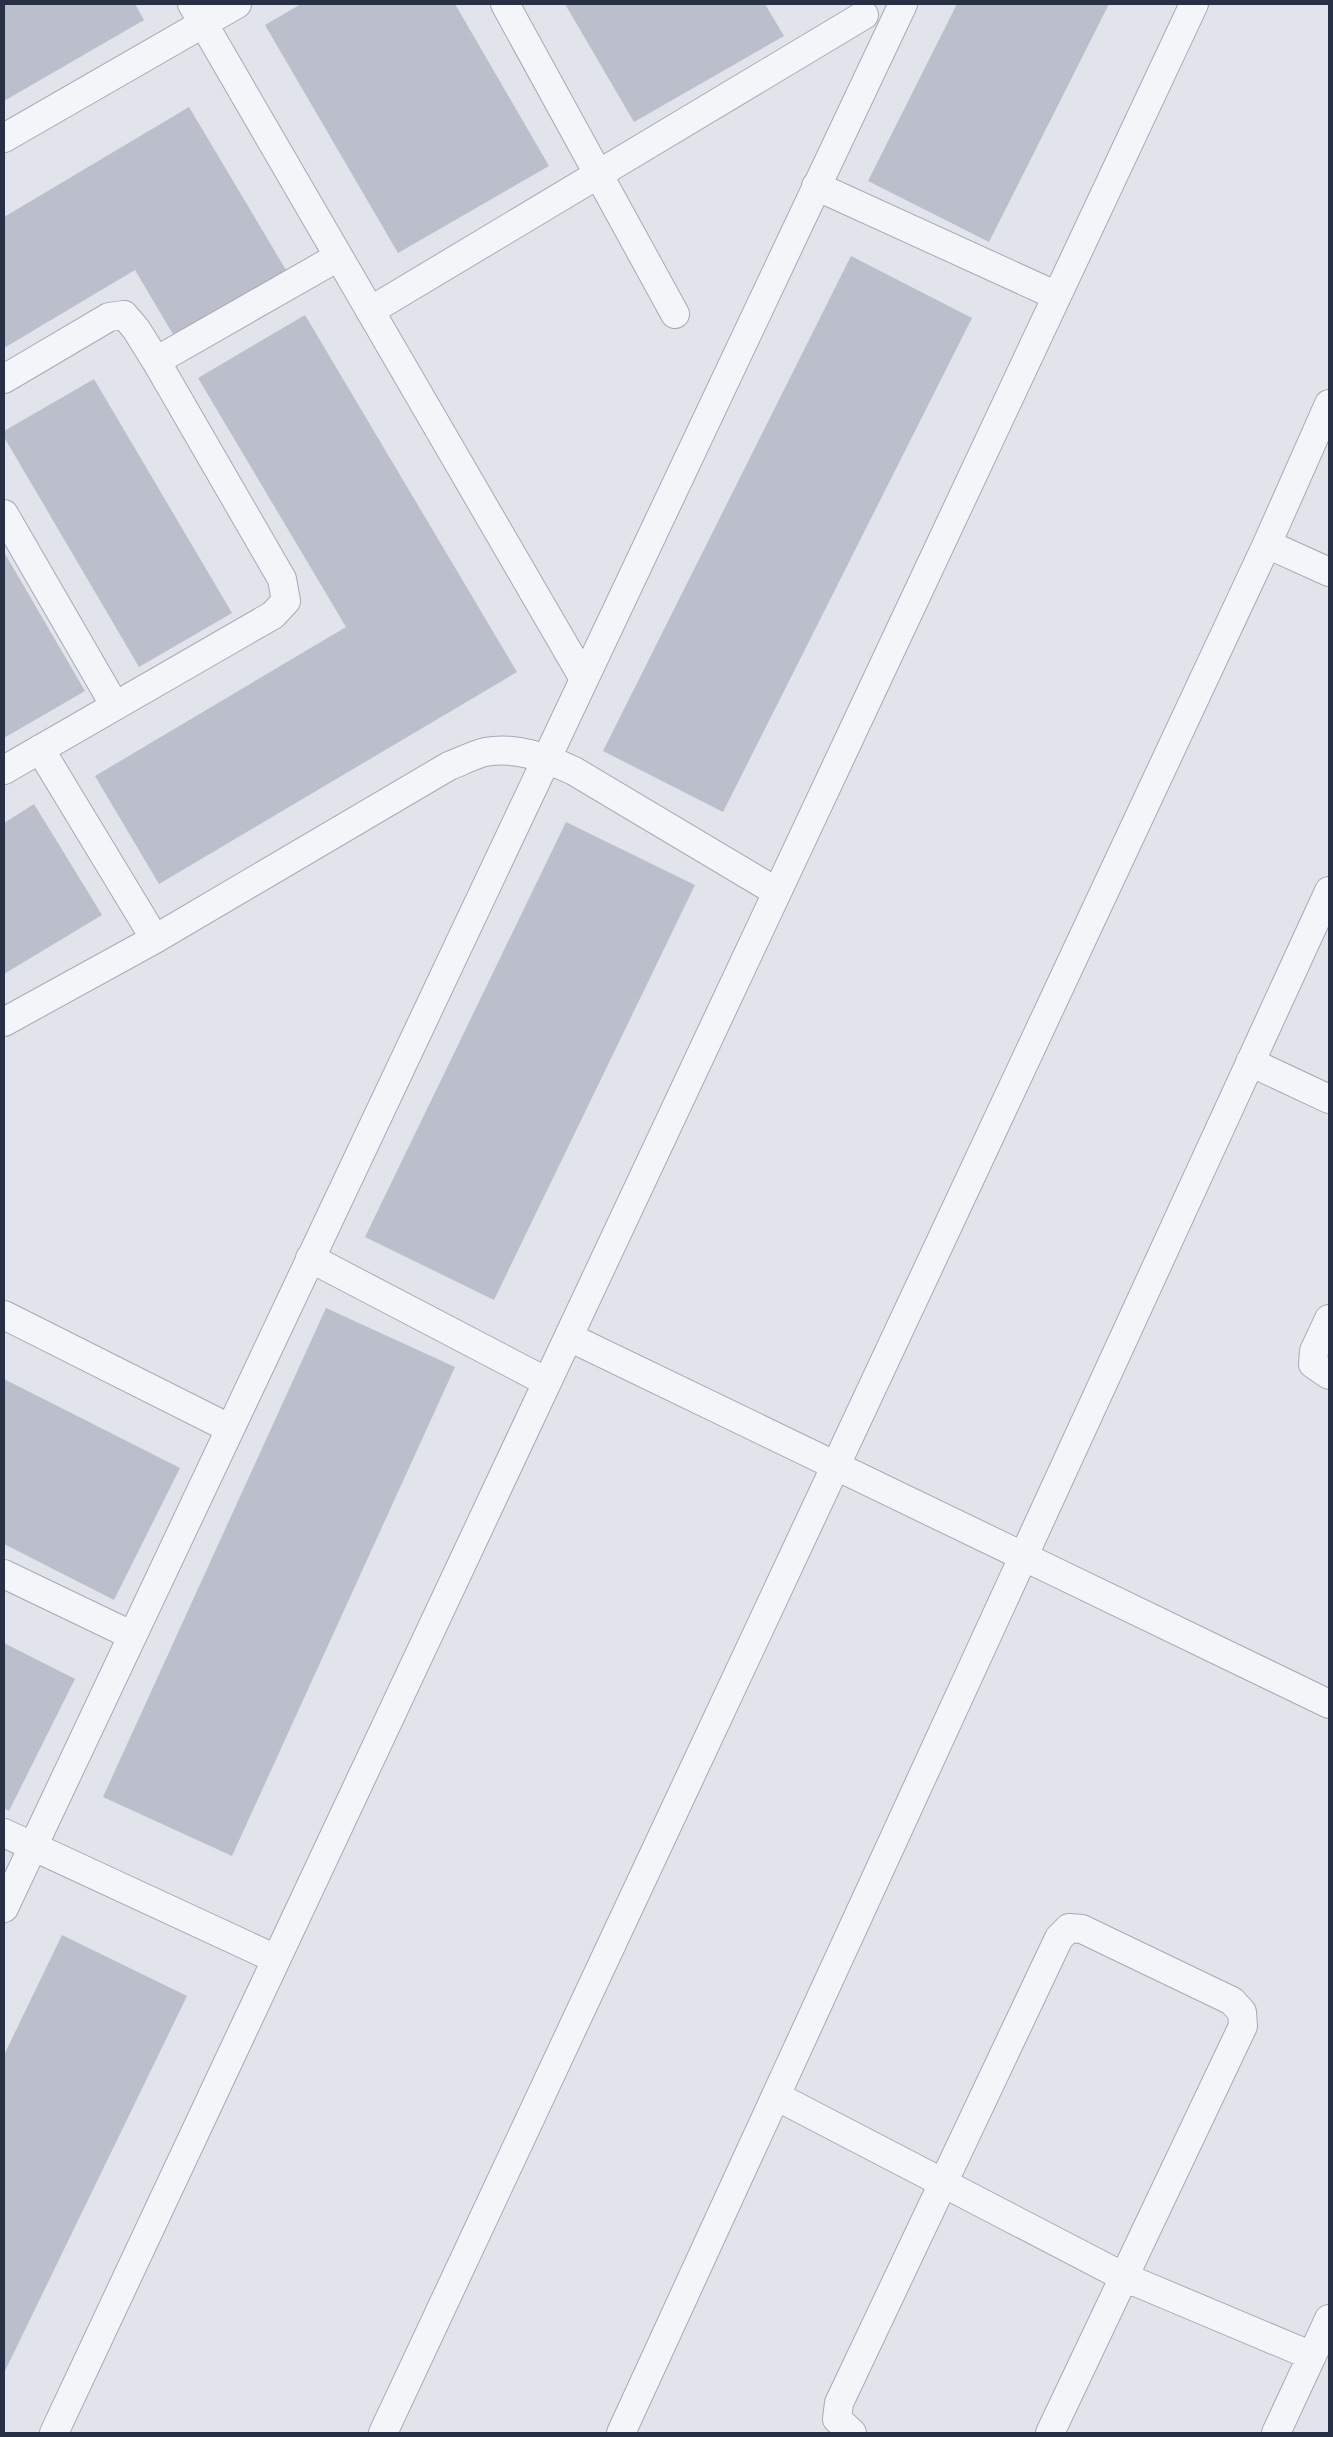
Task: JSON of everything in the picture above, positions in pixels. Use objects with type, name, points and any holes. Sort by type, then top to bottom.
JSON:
[{"type":"street","points":[[4,138],[198,13],[237,4]]},
{"type":"street","points":[[505,4],[675,314]]},
{"type":"street","points":[[4,1908],[131,1634],[903,4]]},
{"type":"street","points":[[54,2433],[1194,4]]},
{"type":"street","points":[[370,312],[598,173],[860,9],[883,46]]},
{"type":"street","points":[[198,13],[584,679]]},
{"type":"street","points":[[816,186],[1056,296]]},
{"type":"street","points":[[156,361],[338,257]]},
{"type":"street","points":[[4,379],[109,317],[124,315],[136,329],[156,361],[282,579],[286,601],[273,615],[4,770]]},
{"type":"street","points":[[383,2433],[1267,544],[1329,404]]},
{"type":"street","points":[[4,514],[115,706]]},
{"type":"street","points":[[1267,544],[1329,572]]},
{"type":"street","points":[[40,749],[155,939]]},
{"type":"street","points":[[4,1022],[155,939],[449,766],[485,752],[522,751],[546,758],[574,771],[777,892]]},
{"type":"street","points":[[621,2433],[1329,891]]},
{"type":"street","points":[[1250,1062],[1329,1099]]},
{"type":"street","points":[[310,1258],[547,1382]]},
{"type":"street","points":[[4,1315],[230,1428]]},
{"type":"street","points":[[1329,1319],[1314,1351],[1313,1364],[1329,1375]]},
{"type":"street","points":[[569,1337],[1329,1704]]},
{"type":"street","points":[[4,1574],[131,1634]]},
{"type":"street","points":[[4,1833],[276,1959]]},
{"type":"street","points":[[852,2433],[837,2419],[839,2403],[1059,1938],[1069,1928],[1082,1929],[1232,2001],[1242,2012],[1242,2026],[1050,2433]]},
{"type":"street","points":[[776,2096],[1124,2277],[1312,2356]]},
{"type":"street","points":[[1276,2433],[1329,2319]]},
{"type":"building","points":[[4,4],[135,4],[144,20],[4,101]]},
{"type":"building","points":[[301,4],[455,4],[549,166],[398,253],[265,25]]},
{"type":"building","points":[[565,4],[765,4],[784,36],[634,122]]},
{"type":"building","points":[[957,4],[1109,4],[989,242],[868,181]]},
{"type":"building","points":[[189,107],[286,270],[174,336],[135,270],[4,348],[4,217]]},
{"type":"building","points":[[851,256],[972,318],[723,812],[603,751]]},
{"type":"building","points":[[305,315],[517,672],[159,884],[95,776],[346,627],[198,378]]},
{"type":"building","points":[[94,379],[232,613],[139,667],[4,437],[4,431]]},
{"type":"building","points":[[4,552],[85,691],[4,738]]},
{"type":"building","points":[[34,804],[102,915],[4,974],[4,823]]},
{"type":"building","points":[[566,822],[695,885],[494,1300],[365,1237]]},
{"type":"building","points":[[326,1308],[455,1367],[232,1856],[103,1797]]},
{"type":"building","points":[[4,1379],[180,1468],[114,1600],[4,1544]]},
{"type":"building","points":[[4,1643],[75,1679],[9,1811],[4,1808]]},
{"type":"building","points":[[62,1935],[187,1996],[4,2373],[4,2055]]}]
